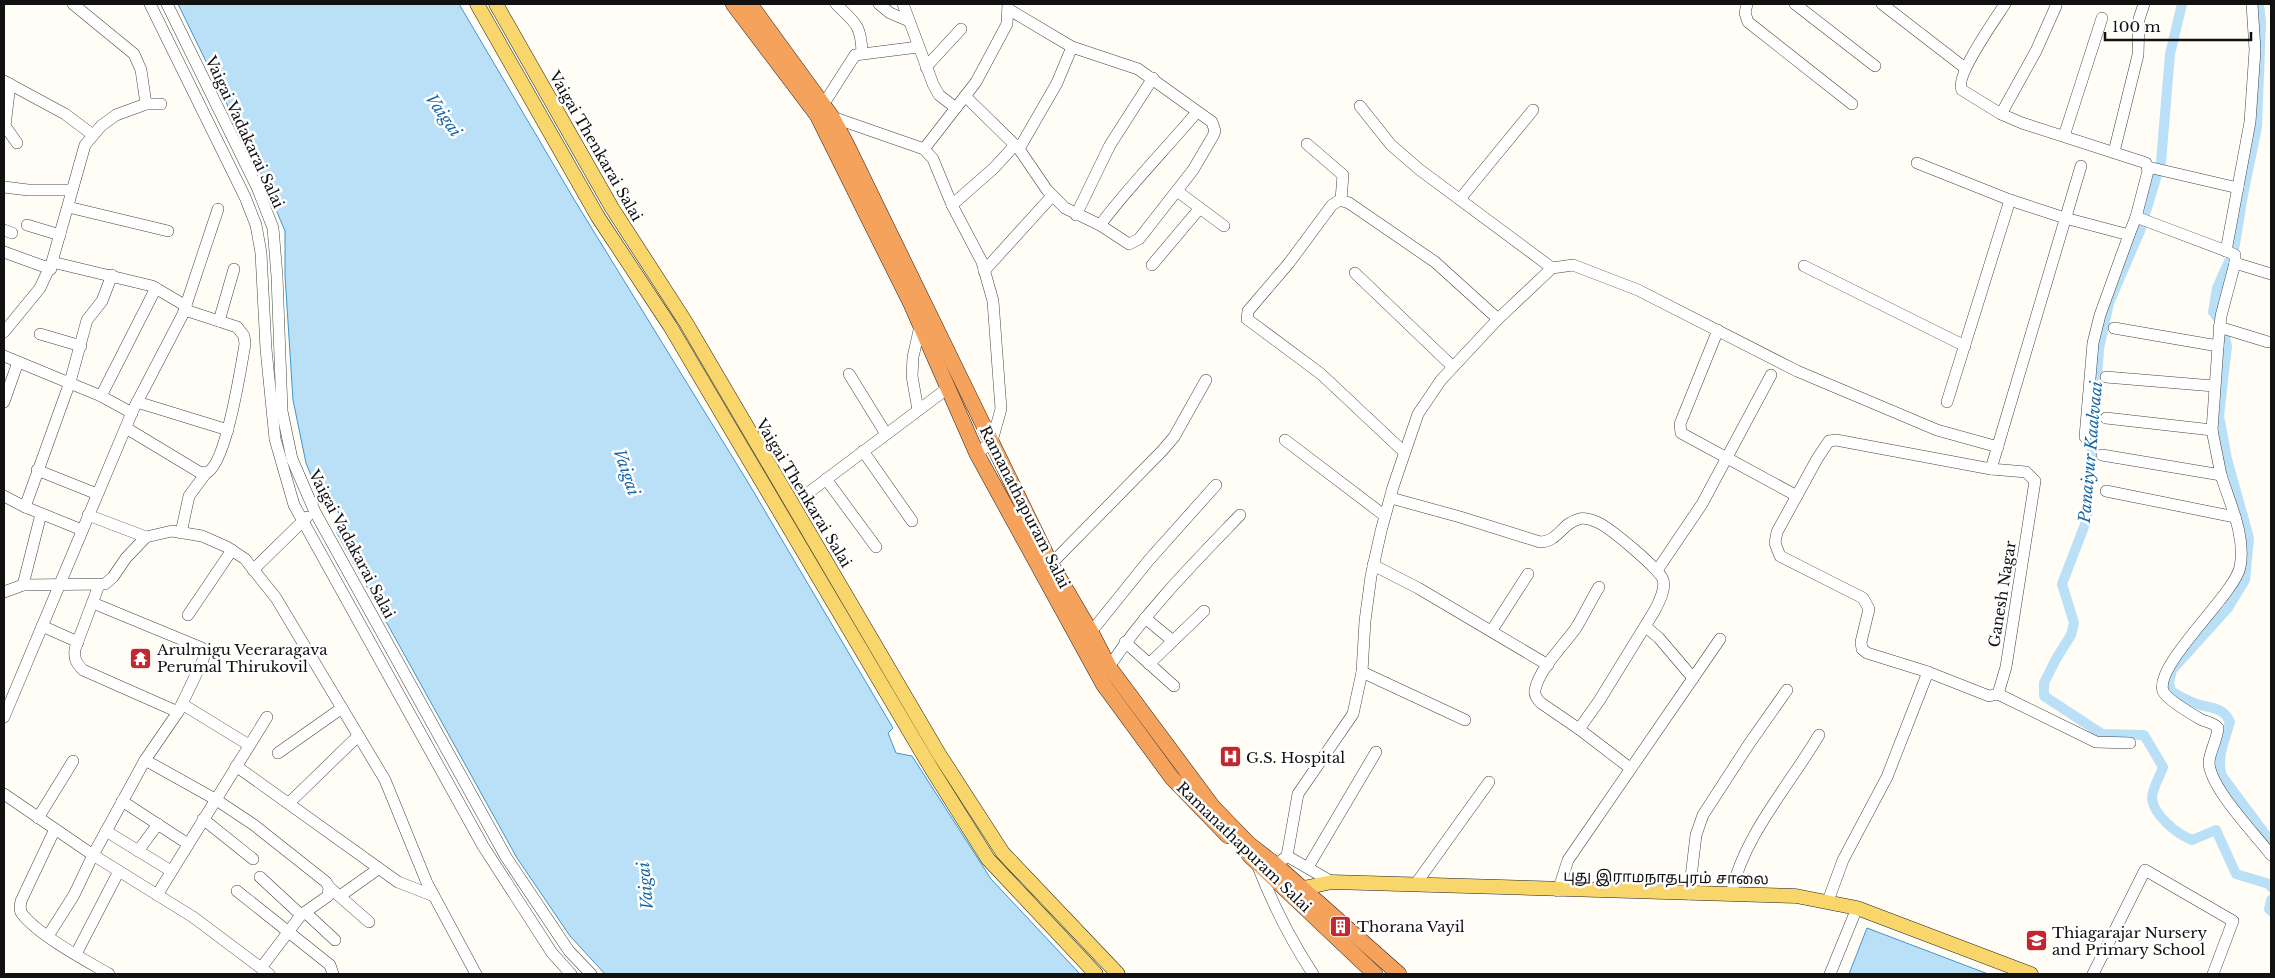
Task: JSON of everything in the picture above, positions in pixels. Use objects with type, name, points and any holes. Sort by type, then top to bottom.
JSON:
[{"type":"highway","name":"Ramanathapuram Salai","points":[[733,4],[817,115],[920,326],[977,454],[1103,684],[1172,778],[1208,817],[1256,861],[1296,890],[1399,974]]},
{"type":"highway","name":"Ramanathapuram Salai","points":[[750,4],[827,111],[846,143],[992,440],[1013,489],[1051,564],[1109,667],[1213,806],[1249,844],[1282,860],[1296,890],[1375,974]]},
{"type":"main road","name":"Vaigai Thenkarai Salai","points":[[477,4],[598,217],[670,326],[926,760],[988,859],[1096,974]]},
{"type":"main road","name":"Vaigai Thenkarai Salai","points":[[496,4],[612,208],[685,322],[939,754],[976,812],[1003,853],[1118,974]]},
{"type":"main road","name":"புது இராமநாதபுரம் சாலை","points":[[1296,890],[1332,882],[1796,896],[1858,908],[2031,974]]},
{"type":"street","points":[[73,4],[134,54],[142,70],[146,104]]},
{"type":"street","name":"Vaigai Vadakarai Salai","points":[[150,4],[245,197],[256,225],[262,253],[266,349],[274,439],[294,505],[483,846],[552,953],[571,974]]},
{"type":"street","name":"Vaigai Vadakarai Salai","points":[[168,4],[257,187],[273,228],[277,276],[282,411],[292,459],[315,512],[506,857],[569,951],[591,974]]},
{"type":"street","points":[[836,4],[858,26],[861,36],[862,53]]},
{"type":"street","points":[[879,4],[890,13],[909,21]]},
{"type":"street","points":[[903,4],[918,47],[939,95],[956,108]]},
{"type":"street","points":[[1747,4],[1745,12],[1748,22],[1852,104]]},
{"type":"street","points":[[1795,4],[1875,66]]},
{"type":"street","points":[[1882,4],[1966,68]]},
{"type":"street","points":[[2005,4],[1966,68],[1960,80],[1962,90],[2001,114],[2142,160],[2151,168],[2238,188]]},
{"type":"street","points":[[2114,152],[2138,54],[2139,20],[2144,4]]},
{"type":"street","points":[[2252,4],[2255,50],[2250,122],[2238,188],[2231,255],[2220,322],[2212,430],[2221,475],[2242,542],[2240,566],[2235,583],[2223,594],[2184,643],[2162,687],[2163,693],[2171,700],[2203,720],[2214,723],[2218,728],[2209,760],[2214,780],[2240,818],[2271,855]]},
{"type":"street","points":[[2001,114],[2036,51],[2056,6]]},
{"type":"street","points":[[924,149],[976,82],[1005,30],[1008,20],[1008,7]]},
{"type":"street","points":[[965,96],[1017,147],[1052,196],[1065,208],[1076,215],[1100,224],[1124,242],[1134,243],[1139,239],[1193,170],[1215,131],[1212,122],[1196,112],[1153,78],[1130,65],[1072,47],[1008,7]]},
{"type":"street","points":[[2064,136],[2102,18]]},
{"type":"street","points":[[926,67],[961,29]]},
{"type":"street","points":[[918,47],[862,53],[851,59],[827,111],[924,149],[933,159],[952,204],[982,262],[993,301],[1001,409],[992,440],[977,454]]},
{"type":"street","points":[[952,204],[1017,147],[1057,84],[1072,47]]},
{"type":"street","points":[[1076,215],[1110,145],[1153,78]]},
{"type":"street","points":[[17,144],[5,126],[7,83],[65,114],[93,135]]},
{"type":"street","points":[[4,332],[40,288],[52,266],[71,190],[85,145],[100,126],[116,115],[146,104],[161,104]]},
{"type":"street","points":[[1360,106],[1392,145],[1420,170],[1552,268]]},
{"type":"street","points":[[1460,199],[1533,110]]},
{"type":"street","points":[[1100,224],[1121,196],[1165,151],[1196,112]]},
{"type":"street","points":[[1307,144],[1343,175],[1341,200]]},
{"type":"street","points":[[1918,163],[2010,200],[2129,235]]},
{"type":"street","points":[[2081,166],[1991,469],[1836,440],[1829,441],[1777,532],[1775,543],[1780,556],[1863,598],[1869,609],[1861,642],[1862,649],[1867,653],[1928,672],[1989,696],[1998,694],[2096,742],[2130,743]]},
{"type":"street","points":[[2086,437],[2093,343],[2100,315],[2129,235],[2142,219],[2151,168]]},
{"type":"street","points":[[4,187],[28,190],[71,190]]},
{"type":"street","points":[[1177,191],[1224,226]]},
{"type":"street","points":[[984,271],[1052,196]]},
{"type":"street","points":[[1404,452],[1321,374],[1246,317],[1252,306],[1289,263],[1332,204],[1341,200],[1349,203],[1435,262],[1498,319]]},
{"type":"street","points":[[1947,402],[2010,200]]},
{"type":"street","points":[[68,208],[168,231]]},
{"type":"street","points":[[1152,265],[1200,208]]},
{"type":"street","points":[[4,717],[132,413],[185,308],[218,209]]},
{"type":"street","points":[[2142,219],[2231,255],[2271,274]]},
{"type":"street","points":[[27,225],[60,235]]},
{"type":"street","points":[[5,256],[52,266],[112,275],[156,288],[185,308],[238,328],[244,336],[245,344],[228,430],[214,467],[206,473],[189,496],[181,533]]},
{"type":"street","points":[[1332,882],[1308,867],[1282,860],[1298,794],[1353,714],[1362,672],[1365,621],[1373,565],[1404,452],[1418,414],[1441,380],[1498,319],[1552,268],[1573,265],[1638,290],[1797,371],[1936,430],[1998,447]]},
{"type":"street","points":[[1804,266],[1965,346]]},
{"type":"street","points":[[219,321],[234,269]]},
{"type":"street","points":[[1354,273],[1452,367]]},
{"type":"street","points":[[25,507],[82,346],[87,320],[102,302],[112,275]]},
{"type":"street","points":[[101,396],[156,288]]},
{"type":"street","points":[[2220,322],[2268,342]]},
{"type":"street","points":[[918,410],[912,376],[913,357],[920,326]]},
{"type":"street","points":[[2114,328],[2218,346]]},
{"type":"street","points":[[1718,330],[1680,424],[1683,434],[1797,496]]},
{"type":"street","points":[[40,334],[82,346]]},
{"type":"street","points":[[4,356],[70,382],[132,413]]},
{"type":"street","points":[[4,402],[18,362]]},
{"type":"street","points":[[849,374],[886,434]]},
{"type":"street","points":[[1658,569],[1702,504],[1729,458],[1771,375]]},
{"type":"street","points":[[2106,377],[2214,386]]},
{"type":"street","points":[[1051,564],[1168,444],[1206,380]]},
{"type":"street","points":[[808,493],[948,388]]},
{"type":"street","points":[[138,402],[228,430]]},
{"type":"street","points":[[2106,418],[2212,430]]},
{"type":"street","points":[[126,428],[199,472],[206,473]]},
{"type":"street","points":[[1285,440],[1385,516]]},
{"type":"street","points":[[863,451],[912,521]]},
{"type":"street","points":[[2102,455],[2221,475]]},
{"type":"street","name":"Ganesh Nagar","points":[[1991,469],[2026,472],[2034,481],[2006,667],[1998,694]]},
{"type":"street","points":[[37,470],[97,494]]},
{"type":"street","points":[[826,479],[876,547]]},
{"type":"street","points":[[1091,632],[1143,567],[1216,485]]},
{"type":"street","points":[[2106,491],[2235,517]]},
{"type":"street","points":[[4,496],[41,514],[82,530]]},
{"type":"street","points":[[1391,498],[1540,542],[1553,539],[1570,523],[1579,519],[1587,519],[1599,523],[1658,569],[1664,581],[1662,594],[1646,627],[1579,729]]},
{"type":"street","points":[[254,570],[303,520],[315,512]]},
{"type":"street","points":[[23,585],[41,514]]},
{"type":"street","points":[[1109,667],[1125,642],[1145,618],[1240,515]]},
{"type":"street","points":[[88,516],[146,537],[172,531],[202,536],[232,550],[245,559],[276,598],[385,780],[427,883],[476,974]]},
{"type":"street","points":[[4,592],[23,585],[99,585],[109,581],[126,558],[146,537]]},
{"type":"street","points":[[188,615],[232,550]]},
{"type":"street","points":[[1373,565],[1492,630],[1548,665]]},
{"type":"street","points":[[1492,630],[1528,574]]},
{"type":"street","points":[[99,585],[74,658],[83,670],[180,708],[249,745]]},
{"type":"street","points":[[1599,587],[1576,627],[1537,683],[1536,698],[1630,768]]},
{"type":"street","points":[[48,936],[74,895],[93,855],[145,760],[180,708],[205,652],[202,648],[93,603]]},
{"type":"street","points":[[1149,664],[1204,611]]},
{"type":"street","points":[[1145,618],[1173,641]]},
{"type":"street","points":[[42,626],[78,642]]},
{"type":"street","points":[[1646,627],[1669,649],[1692,678]]},
{"type":"street","points":[[1558,890],[1568,860],[1720,639]]},
{"type":"street","points":[[1125,642],[1174,686]]},
{"type":"street","points":[[1362,672],[1466,720]]},
{"type":"street","points":[[1828,901],[1844,860],[1887,777],[1928,672]]},
{"type":"street","points":[[1689,894],[1696,835],[1703,815],[1787,690]]},
{"type":"street","points":[[278,753],[342,708]]},
{"type":"street","points":[[157,895],[267,717]]},
{"type":"street","points":[[1731,894],[1736,872],[1746,850],[1819,735]]},
{"type":"street","points":[[289,803],[358,736]]},
{"type":"street","points":[[1308,867],[1376,752]]},
{"type":"street","points":[[145,760],[254,825],[326,882],[329,887],[369,922]]},
{"type":"street","points":[[38,818],[73,761]]},
{"type":"street","points":[[236,766],[378,869],[398,882],[434,896]]},
{"type":"street","points":[[1415,885],[1489,782]]},
{"type":"street","points":[[4,794],[93,855],[193,917],[260,970],[288,930],[303,914],[328,896],[329,887]]},
{"type":"street","points":[[122,801],[188,844]]},
{"type":"street","points":[[203,819],[253,859]]},
{"type":"street","points":[[138,851],[158,824]]},
{"type":"street","points":[[55,829],[21,901],[20,909],[22,915],[48,936],[109,974]]},
{"type":"street","points":[[106,831],[171,871]]},
{"type":"street","points":[[1249,844],[1271,899],[1294,947],[1313,974]]},
{"type":"street","points":[[340,896],[378,869]]},
{"type":"street","points":[[2094,974],[2145,870],[2233,921],[2213,974]]},
{"type":"street","points":[[76,954],[119,871]]},
{"type":"street","points":[[260,877],[336,940]]},
{"type":"street","points":[[237,891],[330,965],[333,974]]},
{"type":"street","points":[[1830,974],[1858,908]]},
{"type":"water","name":"Vaigai","points":[[178,4],[459,4],[575,201],[749,484],[893,728],[888,733],[896,753],[912,756],[991,879],[1080,974],[605,974],[570,936],[517,858],[337,533],[339,514],[330,493],[320,498],[306,463],[293,400],[285,275],[285,231],[261,174]]},
{"type":"water","points":[[1867,928],[1988,974],[1849,974]]},
{"type":"waterway","name":"Panaiyur Kaalvaai","points":[[2182,4],[2170,54],[2161,162],[2140,231],[2109,303],[2099,349],[2087,519],[2062,584],[2074,623],[2071,635],[2044,683],[2044,696],[2102,734],[2144,735],[2163,767],[2152,794],[2153,804],[2161,817],[2173,829],[2192,840],[2216,830],[2236,874],[2269,884],[2271,887]]},
{"type":"waterway","points":[[2221,322],[2213,312],[2217,288],[2234,250],[2257,127],[2261,22],[2259,4]]},
{"type":"waterway","points":[[2225,337],[2227,346],[2219,416],[2227,459],[2249,538],[2245,580],[2228,608],[2172,670],[2169,683],[2171,691],[2177,695],[2202,706],[2216,709],[2227,717],[2230,722],[2221,755],[2220,769],[2222,776],[2271,842]]},
{"type":"waterway","name":"Panaiyur Kaalvaai","points":[[2271,900],[2269,909],[2271,911]]},
{"type":"place","name":"Arulmigu Veeraragava Perumal Thirukovil","points":[[141,658]]},
{"type":"place","name":"G.S. Hospital","points":[[1230,757]]},
{"type":"place","name":"Thorana Vayil","points":[[1341,926]]},
{"type":"place","name":"Thiagarajar Nursery and Primary School","points":[[2036,941]]}]
